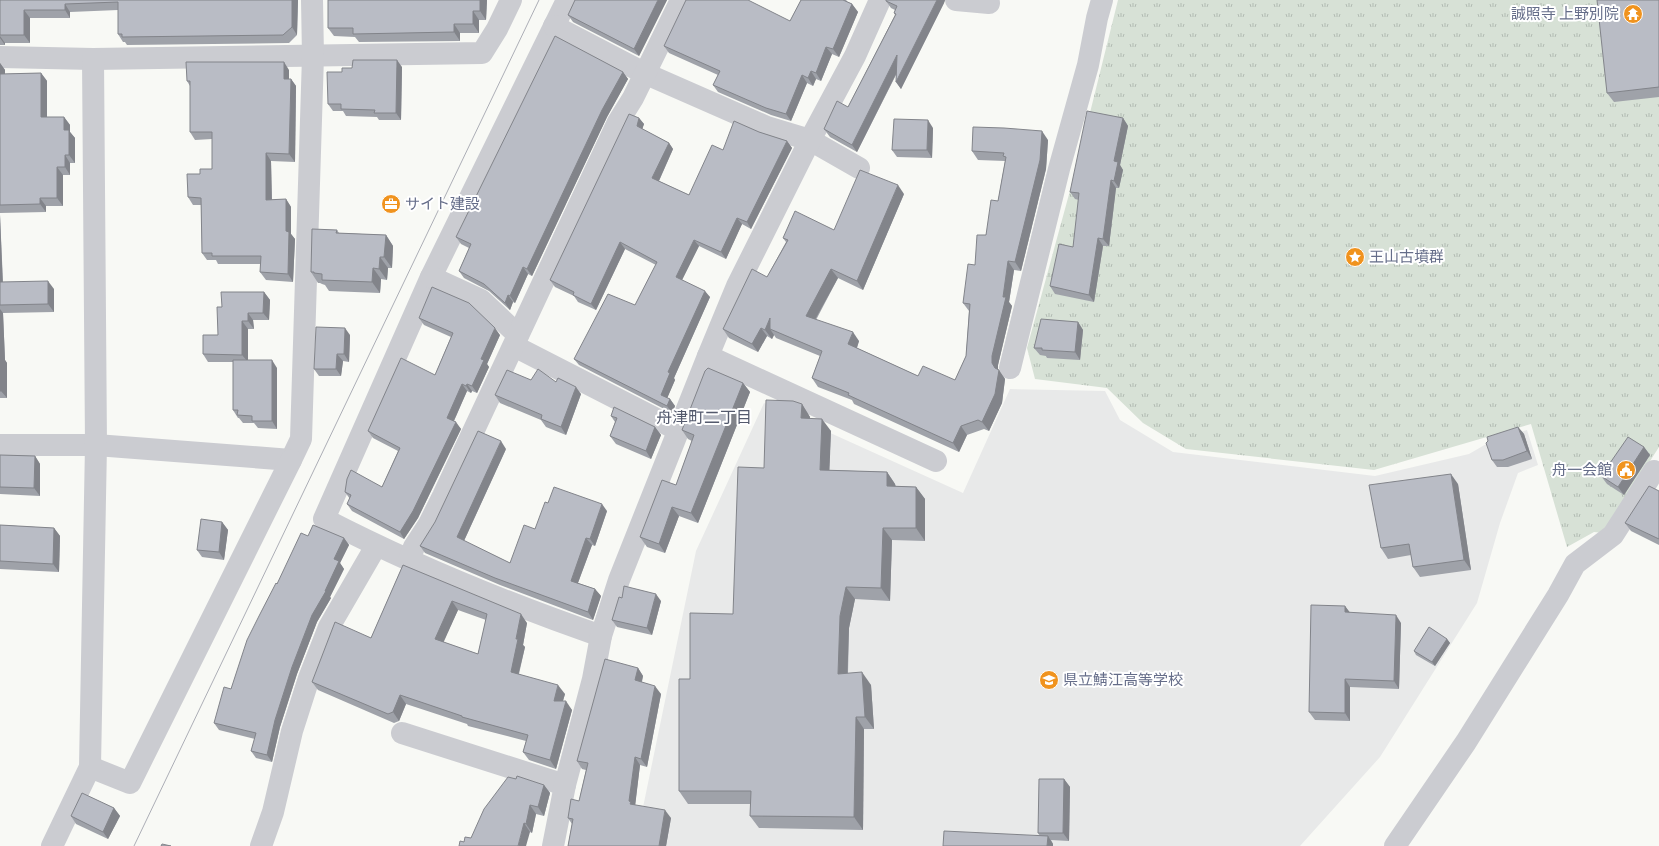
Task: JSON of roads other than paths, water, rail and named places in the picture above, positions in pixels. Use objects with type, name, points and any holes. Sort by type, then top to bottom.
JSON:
[{"type":"street","points":[[90,767],[130,783],[301,439],[313,56],[312,0]]},
{"type":"street","points":[[0,57],[94,59],[482,53],[497,29],[511,0]]},
{"type":"street","points":[[567,0],[431,277],[324,518],[376,546],[528,610],[601,636]]},
{"type":"street","points":[[409,560],[414,547],[433,517],[618,122],[633,98],[681,0]]},
{"type":"street","points":[[553,846],[565,785],[593,678],[601,636],[619,580],[737,286],[810,140],[855,56],[880,0]]},
{"type":"street","points":[[956,0],[989,3]]},
{"type":"street","points":[[1010,368],[1057,177],[1088,65],[1102,0]]},
{"type":"street","points":[[554,26],[644,73],[767,127],[810,140],[859,168]]},
{"type":"street","points":[[52,846],[90,767],[96,445],[94,59]]},
{"type":"street","points":[[431,277],[481,300],[516,341],[678,430]]},
{"type":"street","points":[[708,356],[936,461]]},
{"type":"street","points":[[0,445],[96,445],[291,460]]},
{"type":"street","points":[[1395,846],[1466,742],[1575,564],[1614,535],[1658,469]]},
{"type":"street","points":[[261,846],[273,812],[292,731],[309,678],[329,627],[376,546]]},
{"type":"street","points":[[402,733],[565,785]]},
{"type":"tram line","points":[[134,846],[539,0]]},
{"type":"place","name":"誠照寺 上野別院","points":[[1633,14]]},
{"type":"place","name":"サイト建設","points":[[391,204]]},
{"type":"place","name":"王山古墳群","points":[[1355,257]]},
{"type":"place","name":"舟一会館","points":[[1626,470]]},
{"type":"place","name":"県立鯖江高等学校","points":[[1049,680]]},
{"type":"district","name":"舟津町二丁目","points":[[704,417]]}]
